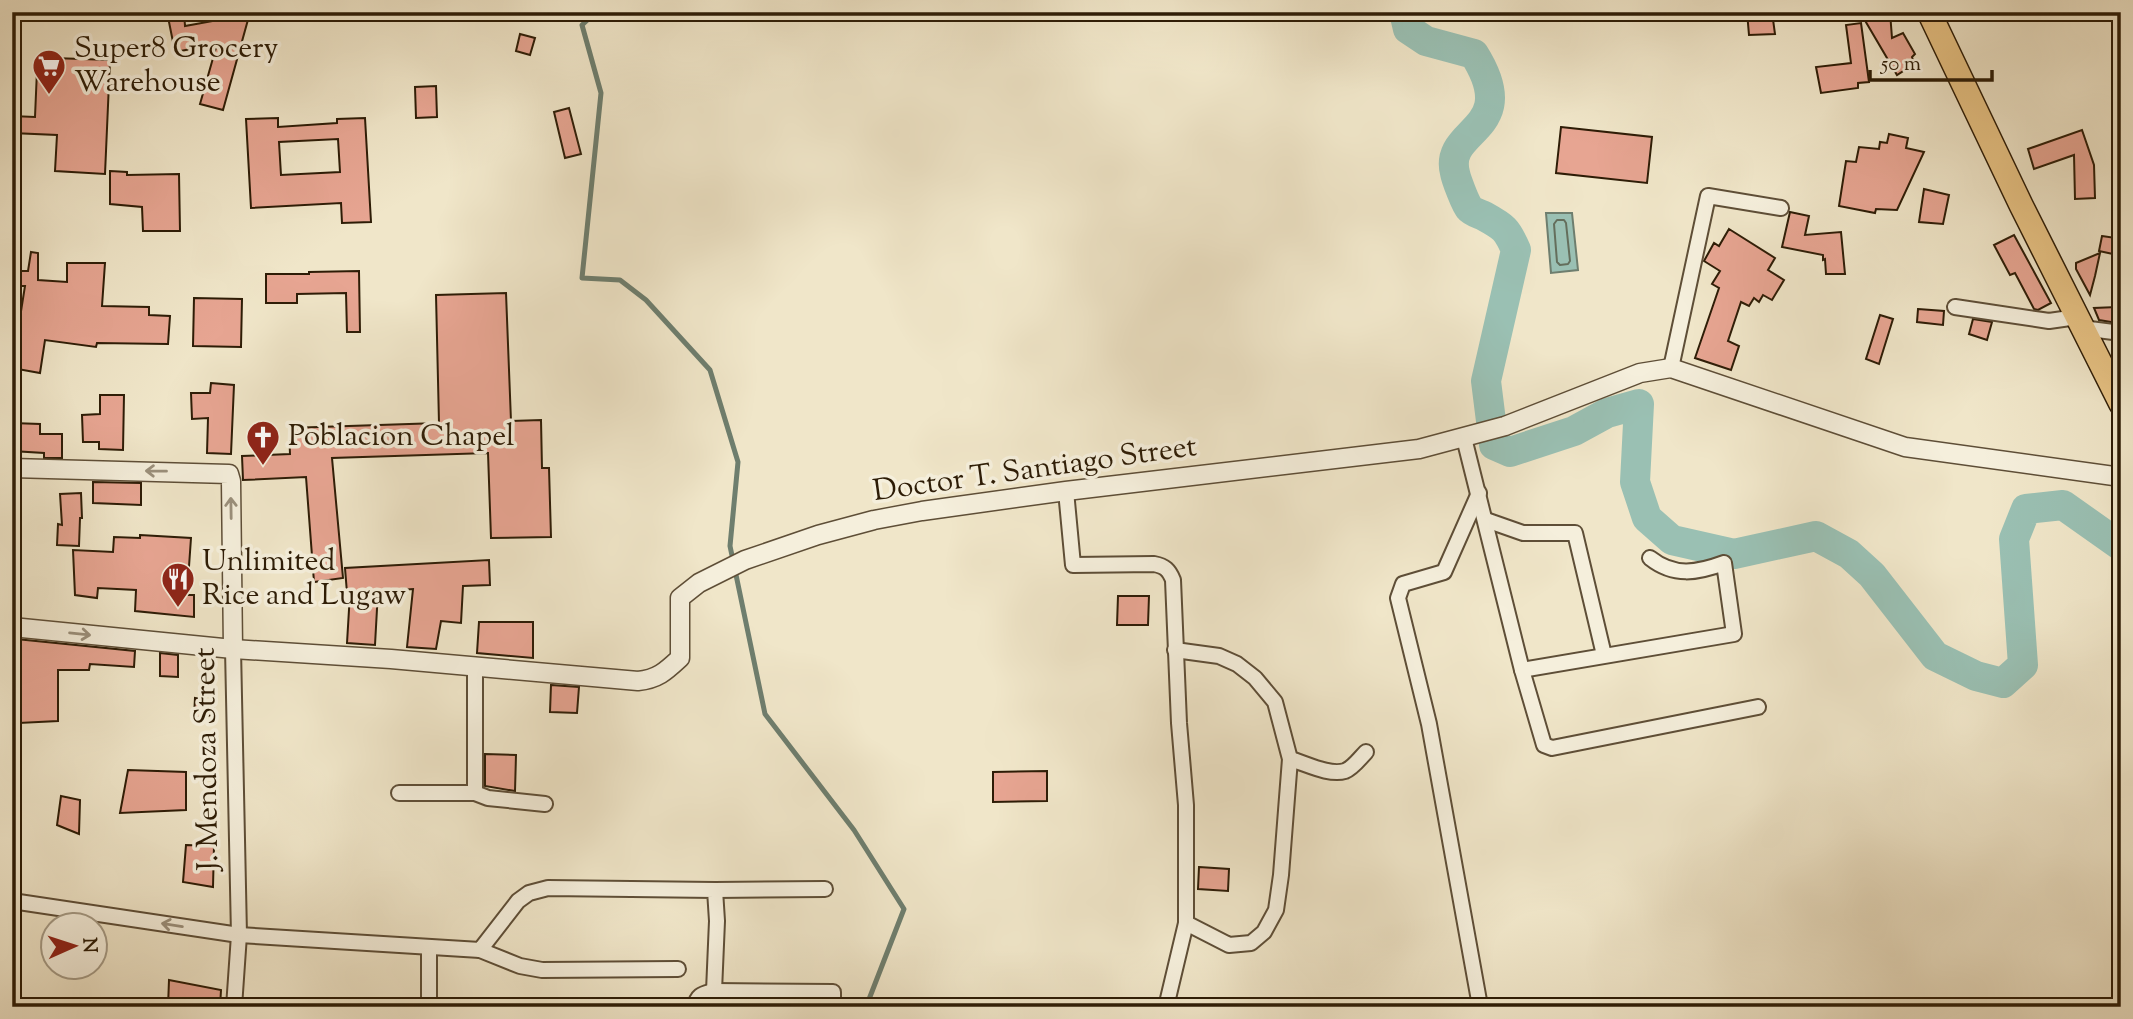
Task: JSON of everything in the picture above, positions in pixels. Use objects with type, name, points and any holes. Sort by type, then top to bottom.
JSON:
[{"type":"main road","points":[[1929,12],[2021,205],[2121,404]]},
{"type":"street","points":[[1671,368],[1708,196],[1781,208]]},
{"type":"street","points":[[1955,307],[2079,323],[2121,333]]},
{"type":"street","name":"Doctor T. Santiago Street","points":[[12,627],[233,649],[652,680],[680,658],[680,598],[698,583],[745,560],[818,535],[922,511],[1419,449],[1505,426],[1640,373],[1671,368],[1905,447],[2121,477]]},
{"type":"street","points":[[1466,437],[1522,670],[1544,745],[1552,748],[1758,707]]},
{"type":"street","name":"J. Mendoza Street","points":[[12,468],[229,474],[239,935],[234,1007]]},
{"type":"street","points":[[1066,491],[1073,565],[1154,564],[1170,572],[1173,580],[1186,805],[1186,923],[1166,1007]]},
{"type":"street","points":[[1479,493],[1444,572],[1403,584],[1398,598],[1429,724],[1480,1006]]},
{"type":"street","points":[[1486,520],[1523,533],[1575,534],[1604,655]]},
{"type":"street","points":[[1522,670],[1734,634],[1724,563],[1702,571],[1684,571],[1663,568],[1650,558]]},
{"type":"street","points":[[1175,650],[1219,656],[1237,664],[1255,678],[1275,702],[1290,759],[1276,910],[1264,932],[1251,943],[1229,945],[1186,923]]},
{"type":"street","points":[[475,666],[475,793]]},
{"type":"street","points":[[1290,759],[1341,772],[1348,770],[1366,752]]},
{"type":"street","points":[[399,793],[475,793],[488,798],[545,804]]},
{"type":"street","points":[[480,950],[518,901],[529,893],[548,888],[825,889]]},
{"type":"street","points":[[715,890],[715,991]]},
{"type":"street","points":[[12,901],[239,935],[480,950],[520,966],[542,970],[678,969]]},
{"type":"street","points":[[429,947],[429,1007]]},
{"type":"street","points":[[695,1007],[701,994],[715,991],[833,992],[833,1007]]},
{"type":"water","points":[[1546,213],[1572,213],[1578,270],[1551,273]]},
{"type":"building","points":[[167,12],[184,12],[185,26],[224,19],[225,12],[249,16],[223,110],[200,104],[217,44],[175,52]]},
{"type":"building","points":[[1747,12],[1772,12],[1775,34],[1749,35]]},
{"type":"building","points":[[1860,12],[1890,12],[1892,38],[1903,33],[1915,54],[1912,57],[1914,64],[1897,75]]},
{"type":"building","points":[[1861,23],[1869,82],[1858,83],[1858,88],[1821,93],[1816,67],[1851,63],[1846,25]]},
{"type":"building","points":[[520,34],[535,38],[530,55],[516,51]]},
{"type":"building","points":[[53,58],[110,60],[105,174],[55,171],[57,135],[12,133],[12,116],[35,117],[37,70],[53,71]]},
{"type":"building","points":[[436,86],[437,117],[416,118],[415,87]]},
{"type":"building","points":[[569,108],[581,154],[565,158],[554,112]]},
{"type":"building","points":[[278,118],[278,127],[365,118],[371,222],[342,223],[341,203],[251,208],[246,119]],"holes":[[[338,139],[340,172],[281,175],[279,142]]]},
{"type":"building","points":[[1561,127],[1652,137],[1647,183],[1556,173]]},
{"type":"building","points":[[2082,130],[2094,165],[2095,198],[2075,199],[2074,155],[2034,169],[2028,149]]},
{"type":"building","points":[[1889,134],[1908,138],[1906,148],[1924,152],[1897,210],[1876,209],[1875,213],[1839,206],[1846,161],[1856,162],[1859,147],[1879,149],[1880,142],[1887,143]]},
{"type":"building","points":[[110,171],[127,172],[127,175],[179,174],[180,231],[143,231],[142,207],[110,204]]},
{"type":"building","points":[[1924,189],[1949,195],[1943,224],[1919,222]]},
{"type":"building","points":[[1790,212],[1809,216],[1805,235],[1841,232],[1845,274],[1826,274],[1823,255],[1782,247]]},
{"type":"building","points":[[1729,229],[1775,258],[1768,270],[1784,280],[1772,300],[1763,295],[1759,302],[1754,298],[1749,306],[1741,302],[1728,341],[1739,346],[1731,370],[1695,358],[1719,288],[1712,284],[1720,271],[1704,261],[1714,243],[1719,246]]},
{"type":"building","points":[[2014,235],[2051,303],[2038,310],[2034,309],[2015,273],[2010,275],[1994,245]]},
{"type":"building","points":[[2102,236],[2116,238],[2113,254],[2099,251]]},
{"type":"building","points":[[31,252],[38,253],[38,280],[67,282],[67,263],[105,263],[102,306],[149,307],[149,315],[170,316],[168,344],[97,343],[96,347],[45,340],[40,373],[12,368],[25,286],[12,286],[12,271],[28,271]]},
{"type":"building","points":[[2100,253],[2090,295],[2076,269],[2076,263]]},
{"type":"building","points":[[359,271],[360,332],[347,332],[346,293],[297,294],[297,303],[266,303],[266,274]]},
{"type":"building","points":[[506,293],[511,421],[541,420],[542,468],[549,468],[551,537],[491,538],[488,453],[332,458],[343,578],[314,582],[306,477],[243,480],[242,456],[290,454],[289,428],[439,423],[436,295]]},
{"type":"building","points":[[194,298],[242,299],[241,347],[193,346]]},
{"type":"building","points":[[2117,307],[2117,323],[2099,320],[2094,308]]},
{"type":"building","points":[[1918,309],[1944,311],[1943,325],[1917,322]]},
{"type":"building","points":[[1880,315],[1893,319],[1879,364],[1866,359]]},
{"type":"building","points":[[1973,319],[1992,322],[1987,340],[1969,334]]},
{"type":"building","points":[[211,383],[234,385],[231,454],[207,453],[208,418],[192,419],[191,393],[210,393]]},
{"type":"building","points":[[100,395],[124,395],[123,450],[99,449],[99,442],[83,442],[82,415],[100,414]]},
{"type":"building","points":[[12,423],[40,424],[40,434],[62,434],[62,458],[44,458],[44,453],[12,451]]},
{"type":"building","points":[[93,482],[141,483],[141,505],[93,503]]},
{"type":"building","points":[[81,493],[79,546],[57,545],[58,524],[62,525],[60,494]]},
{"type":"building","points":[[140,535],[191,538],[187,595],[194,595],[194,617],[135,611],[136,590],[98,588],[97,598],[75,595],[73,550],[113,552],[114,537],[140,538]]},
{"type":"building","points":[[489,560],[490,585],[463,586],[461,623],[441,621],[436,649],[407,647],[413,589],[378,591],[375,645],[347,643],[350,593],[347,593],[345,568]]},
{"type":"building","points":[[1118,596],[1149,596],[1148,625],[1117,625]]},
{"type":"building","points":[[479,622],[533,622],[533,658],[477,653]]},
{"type":"building","points":[[16,639],[135,651],[134,667],[90,664],[89,670],[58,670],[58,721],[19,723]]},
{"type":"building","points":[[160,653],[178,655],[178,677],[160,676]]},
{"type":"building","points":[[551,685],[579,687],[577,713],[550,712]]},
{"type":"building","points":[[195,698],[214,701],[213,715],[194,718]]},
{"type":"building","points":[[485,754],[516,755],[515,791],[485,786]]},
{"type":"building","points":[[128,770],[186,772],[186,810],[120,813]]},
{"type":"building","points":[[1047,771],[1047,801],[993,802],[993,772]]},
{"type":"building","points":[[61,796],[80,800],[79,834],[57,825]]},
{"type":"building","points":[[186,845],[214,846],[213,887],[183,882]]},
{"type":"building","points":[[1199,867],[1229,869],[1228,891],[1198,889]]},
{"type":"building","points":[[169,980],[221,990],[220,1007],[168,1007]]},
{"type":"waterway","points":[[596,12],[582,25],[601,93],[582,278],[620,280],[646,300],[710,370],[738,462],[730,546],[765,714],[854,830],[904,909],[866,1007]]},
{"type":"waterway","points":[[1404,12],[1408,29],[1426,41],[1474,54],[1487,80],[1490,99],[1486,114],[1460,146],[1454,158],[1455,173],[1468,206],[1472,211],[1501,226],[1516,250],[1486,381],[1494,445],[1510,452],[1574,431],[1607,413],[1639,404],[1635,482],[1647,518],[1672,540],[1734,554],[1816,536],[1849,554],[1872,575],[1935,656],[1976,676],[2003,683],[2023,665],[2014,539],[2026,509],[2063,505],[2121,546]]},
{"type":"place","name":"Super8 Grocery Warehouse","points":[[49,96]]},
{"type":"place","name":"Poblacion Chapel","points":[[263,467]]},
{"type":"place","name":"Unlimited Rice and Lugaw","points":[[178,609]]}]
